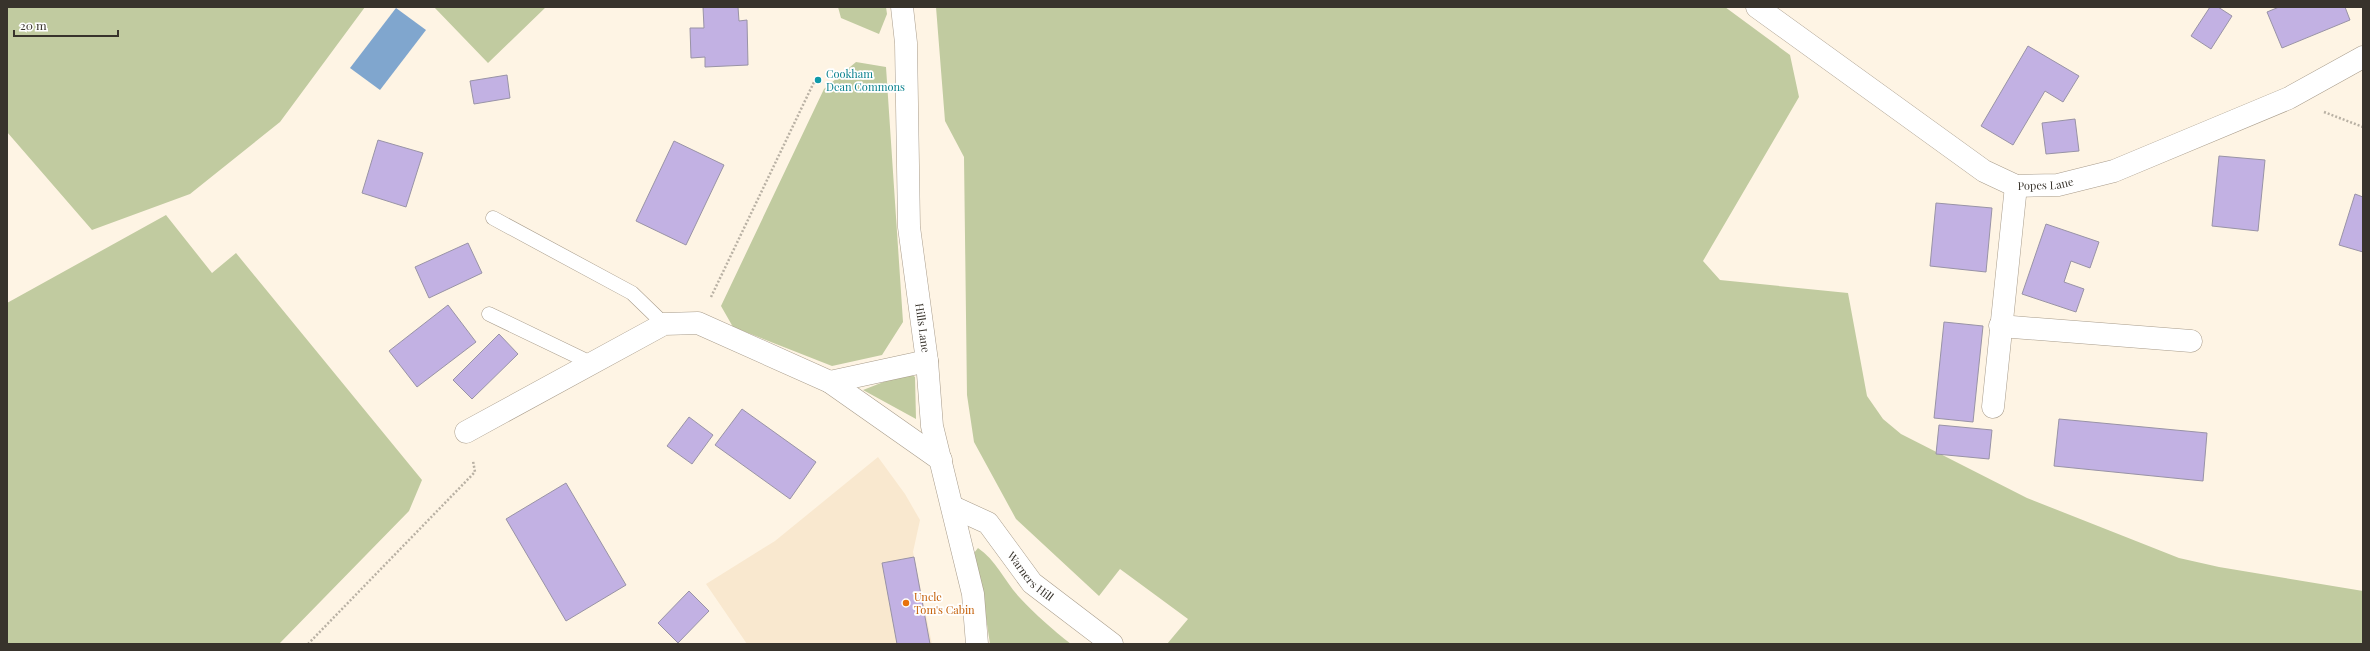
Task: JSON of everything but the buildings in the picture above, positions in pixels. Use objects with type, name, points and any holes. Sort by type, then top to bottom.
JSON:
[{"type":"street","name":"Hills Lane","points":[[902,7],[906,44],[909,227],[927,361],[932,426],[973,594],[977,644]]},
{"type":"street","name":"Popes Lane","points":[[1757,7],[1984,171],[2016,186],[2058,185],[2114,172],[2288,98],[2363,57]]},
{"type":"street","points":[[1992,407],[2016,186]]},
{"type":"street","points":[[466,432],[664,324],[698,324],[830,382],[941,460]]},
{"type":"street","points":[[2000,326],[2191,341]]},
{"type":"street","points":[[830,382],[927,361]]},
{"type":"street","name":"Warners Hill","points":[[953,507],[988,523],[1032,583],[1112,644]]},
{"type":"lane","points":[[493,218],[632,293],[664,324]]},
{"type":"lane","points":[[489,314],[591,363]]},
{"type":"path","points":[[698,324],[815,80]]},
{"type":"path","points":[[308,644],[475,472],[466,432]]},
{"type":"shaded area","points":[[878,457],[905,494],[920,520],[913,552],[932,644],[747,644],[706,584],[775,541]]},
{"type":"green space","points":[[7,7],[365,7],[280,122],[190,194],[92,230],[7,132]]},
{"type":"green space","points":[[434,7],[546,7],[488,63]]},
{"type":"green space","points":[[838,7],[886,7],[887,14],[879,34],[841,18]]},
{"type":"green space","points":[[936,7],[1725,7],[1790,55],[1799,97],[1703,261],[1720,280],[1848,293],[1867,396],[1883,419],[1901,434],[2027,498],[2179,558],[2219,567],[2363,591],[2363,644],[1167,644],[1188,619],[1120,569],[1099,596],[1016,519],[974,442],[967,395],[964,157],[945,121]]},
{"type":"green space","points":[[856,62],[886,67],[903,322],[882,355],[832,366],[733,327],[721,306],[824,89]]},
{"type":"green space","points":[[166,215],[212,273],[236,253],[422,480],[409,511],[279,644],[7,644],[7,303]]},
{"type":"green space","points":[[909,372],[915,377],[916,419],[863,390]]},
{"type":"green space","points":[[978,548],[990,559],[1026,604],[1044,622],[1071,644],[990,644],[980,578],[974,553]]},
{"type":"water","points":[[396,8],[426,30],[380,90],[350,68]]},
{"type":"place","name":"Cookham Dean Commons","points":[[818,80]]},
{"type":"place","name":"Uncle Tom's Cabin","points":[[906,603]]}]
